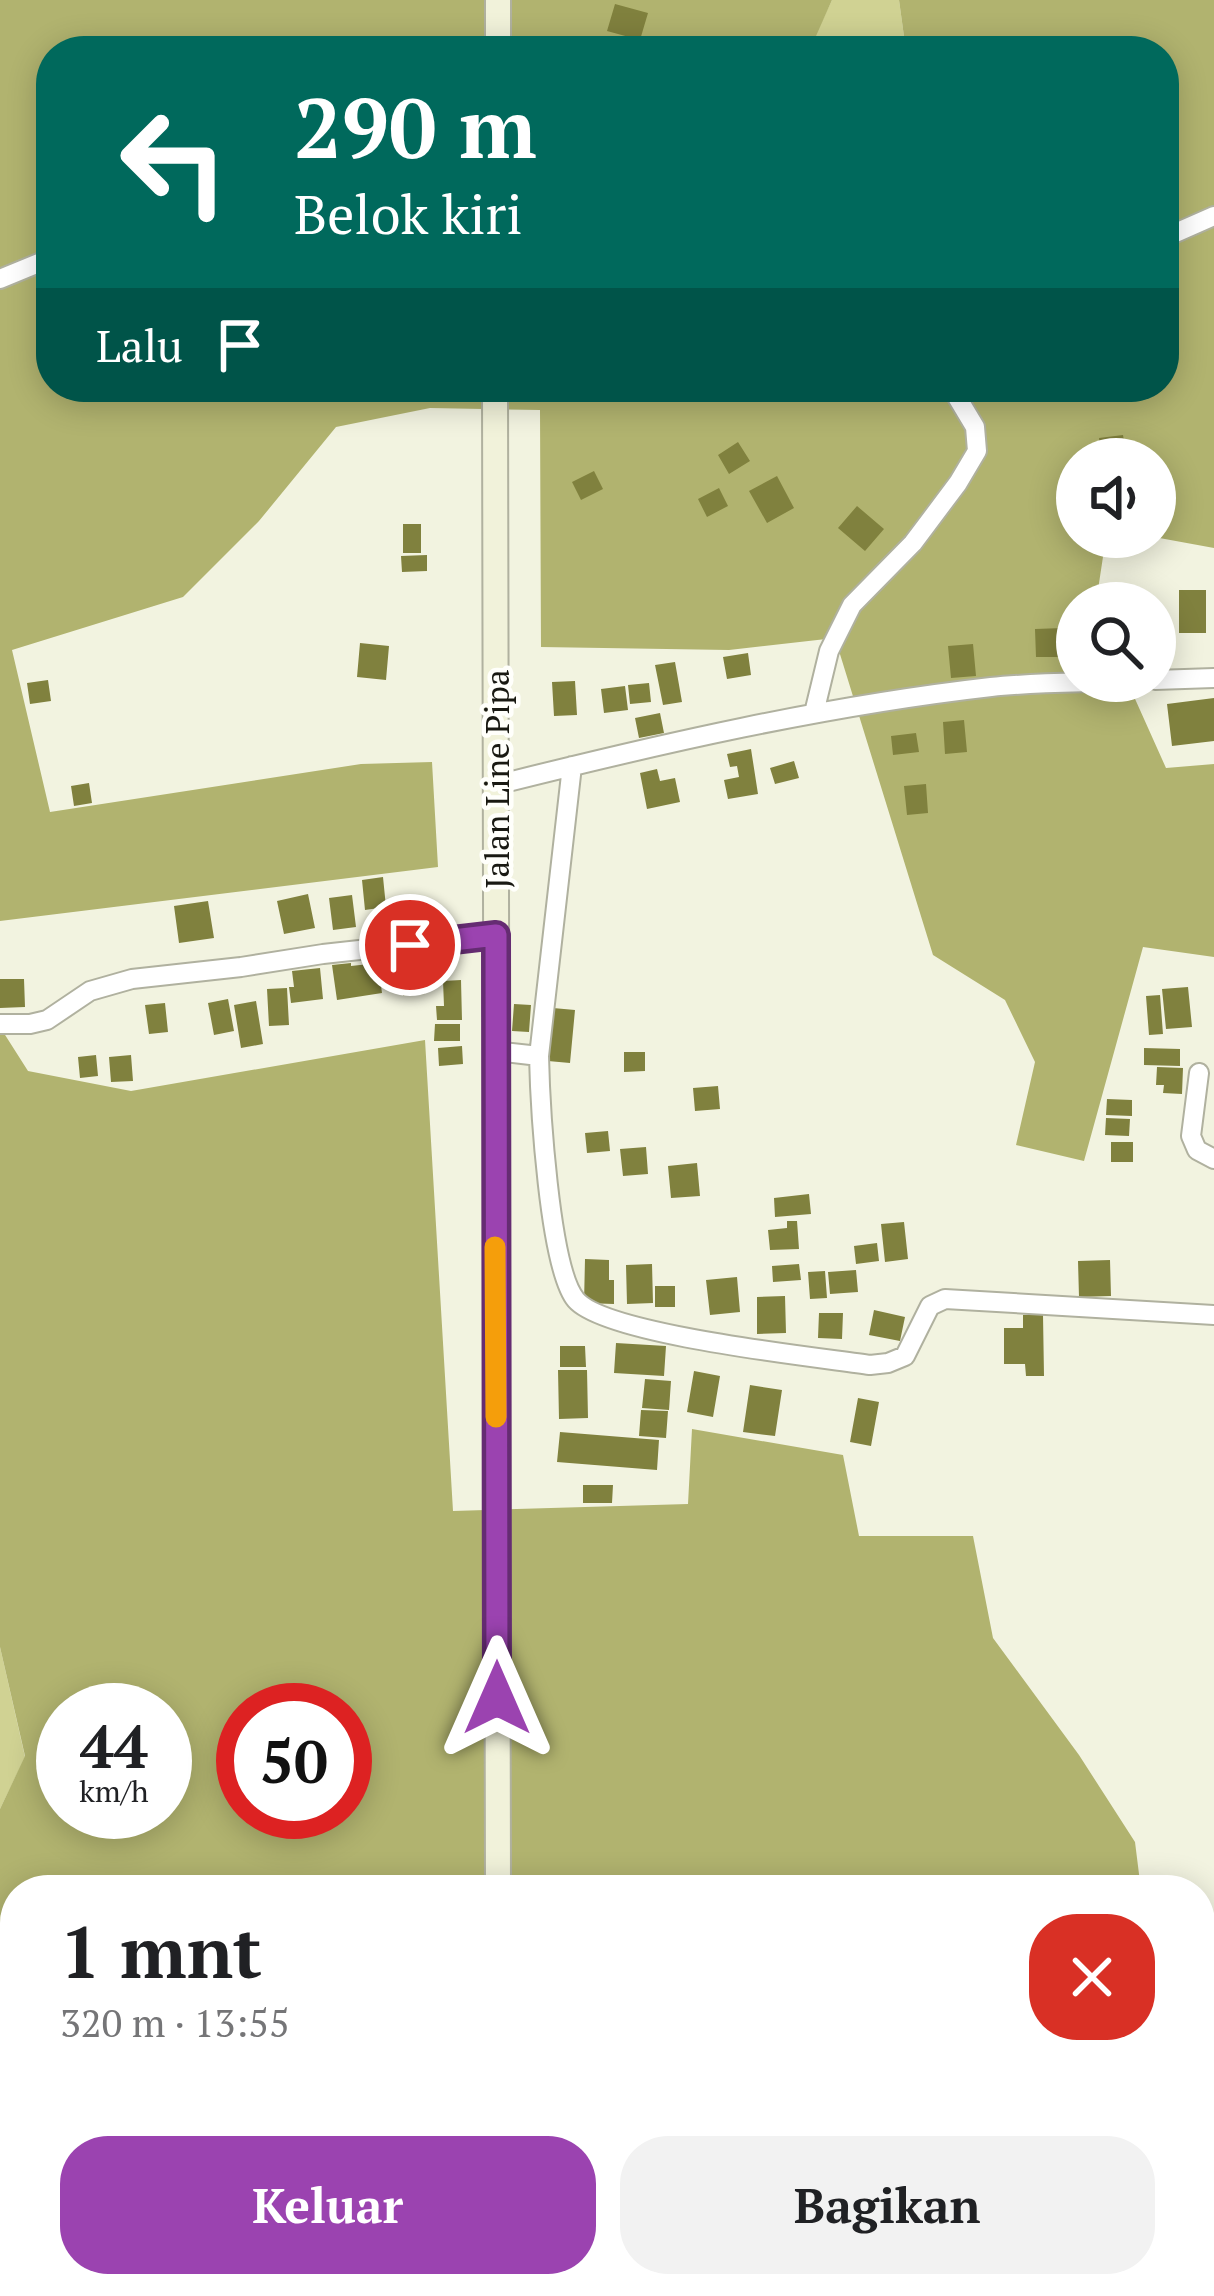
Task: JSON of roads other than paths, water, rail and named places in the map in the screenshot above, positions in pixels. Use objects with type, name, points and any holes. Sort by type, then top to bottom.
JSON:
[{"type":"main road","points":[[498,0],[498,36]]},
{"type":"main road","name":"Jalan Line Pipa","points":[[495,402],[497,1875]]},
{"type":"street","points":[[1179,231],[1214,216]]},
{"type":"street","points":[[0,279],[36,264]]},
{"type":"street","points":[[814,713],[829,651],[851,605],[914,543],[977,451],[975,427],[960,402]]},
{"type":"street","points":[[1176,679],[1214,678]]},
{"type":"street","points":[[496,785],[814,713],[992,687],[1056,684]]},
{"type":"street","points":[[572,766],[539,1055],[549,1186],[565,1281],[580,1304],[625,1324],[870,1364],[905,1356],[930,1306],[945,1299],[1214,1315]]},
{"type":"street","points":[[0,1024],[47,1020],[90,991],[132,979],[496,935]]},
{"type":"street","points":[[494,1051],[539,1055]]},
{"type":"street","points":[[1199,1073],[1191,1136],[1197,1150],[1214,1159]]}]
